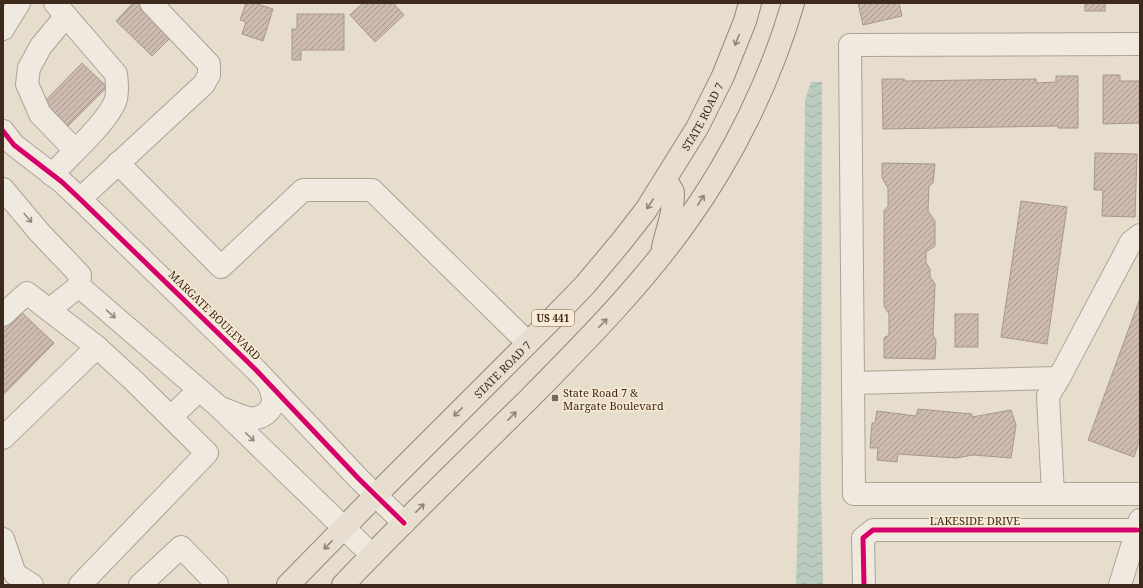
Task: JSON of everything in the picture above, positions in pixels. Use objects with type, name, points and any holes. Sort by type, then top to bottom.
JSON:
[{"type":"main road","name":"STATE ROAD 7","points":[[288,585],[589,280],[646,210],[666,180],[696,128],[723,76],[745,22],[750,3]]},
{"type":"main road","points":[[343,585],[570,358],[614,311],[659,259],[688,220],[735,142],[757,98],[777,51],[793,3]]},
{"type":"main road","points":[[659,259],[672,213],[673,192],[666,180]]},
{"type":"street","points":[[3,28],[19,3]]},
{"type":"street","points":[[80,199],[204,84],[209,75],[209,64],[151,3]]},
{"type":"street","points":[[52,175],[110,112],[116,99],[117,84],[116,74],[60,9],[29,68],[27,84],[40,114],[70,144],[72,153]]},
{"type":"street","points":[[1140,44],[850,45],[854,494],[1140,494]]},
{"type":"street","name":"MARGATE BOULEVARD","points":[[3,131],[14,145],[80,199],[268,383],[404,523]]},
{"type":"street","points":[[118,163],[221,267],[303,190],[372,190],[528,343]]},
{"type":"street","points":[[3,188],[40,233],[80,275],[79,286],[49,310]]},
{"type":"street","points":[[1053,494],[1048,396],[1131,242],[1140,235]]},
{"type":"street","points":[[79,286],[218,406],[372,555]]},
{"type":"street","points":[[3,315],[27,293],[97,347],[207,453],[80,585]]},
{"type":"street","points":[[3,438],[97,347]]},
{"type":"street","points":[[853,383],[1059,378]]},
{"type":"street","points":[[218,406],[246,418],[255,419],[263,416],[270,410],[273,398],[268,383]]},
{"type":"street","points":[[171,417],[199,390]]},
{"type":"street","name":"LAKESIDE DRIVE","points":[[864,585],[863,538],[873,530],[1139,525],[1120,585]]},
{"type":"street","points":[[3,539],[15,574],[32,585]]},
{"type":"street","points":[[140,585],[181,547],[217,584],[216,585]]},
{"type":"water","points":[[811,82],[822,82],[821,487],[823,585],[796,585],[802,366],[805,100]]},
{"type":"building","points":[[133,3],[143,3],[175,33],[152,56],[116,21]]},
{"type":"building","points":[[246,3],[254,3],[273,9],[263,41],[242,34],[246,22],[240,20]]},
{"type":"building","points":[[363,3],[393,3],[404,15],[375,42],[350,15]]},
{"type":"building","points":[[858,3],[899,3],[902,16],[863,25]]},
{"type":"building","points":[[1085,3],[1105,3],[1105,11],[1085,11]]},
{"type":"building","points":[[297,14],[344,14],[344,50],[301,50],[301,60],[292,60],[292,29],[297,29]]},
{"type":"building","points":[[82,63],[107,87],[68,126],[44,102]]},
{"type":"building","points":[[1103,75],[1120,75],[1120,81],[1140,81],[1140,123],[1103,124]]},
{"type":"building","points":[[1056,76],[1078,76],[1078,128],[1058,128],[1058,126],[883,129],[882,79],[904,79],[905,81],[1036,79],[1036,83],[1056,82]]},
{"type":"building","points":[[1095,153],[1137,154],[1135,217],[1102,216],[1103,190],[1094,190]]},
{"type":"building","points":[[882,163],[935,164],[933,183],[929,186],[928,211],[935,221],[935,246],[926,252],[926,263],[930,269],[930,277],[935,284],[933,335],[936,340],[935,359],[884,358],[884,338],[889,335],[889,314],[884,306],[884,210],[888,207],[888,188],[882,178]]},
{"type":"building","points":[[1021,201],[1067,207],[1047,344],[1001,337]]},
{"type":"building","points":[[1140,298],[1140,439],[1134,457],[1088,440]]},
{"type":"building","points":[[19,310],[54,343],[3,395],[3,326]]},
{"type":"building","points":[[955,314],[978,314],[978,347],[955,347]]},
{"type":"building","points":[[918,409],[972,414],[972,417],[1011,410],[1016,425],[1011,458],[973,455],[956,458],[898,454],[897,462],[877,460],[878,448],[870,448],[872,423],[875,423],[877,411],[916,416]]},
{"type":"cycle path","points":[[3,131],[14,145],[62,182],[80,199],[256,370],[359,479],[404,523]]},
{"type":"cycle path","points":[[864,585],[863,538],[873,530],[1137,530]]},
{"type":"place","name":"State Road 7 & Margate Boulevard","points":[[555,398]]}]
